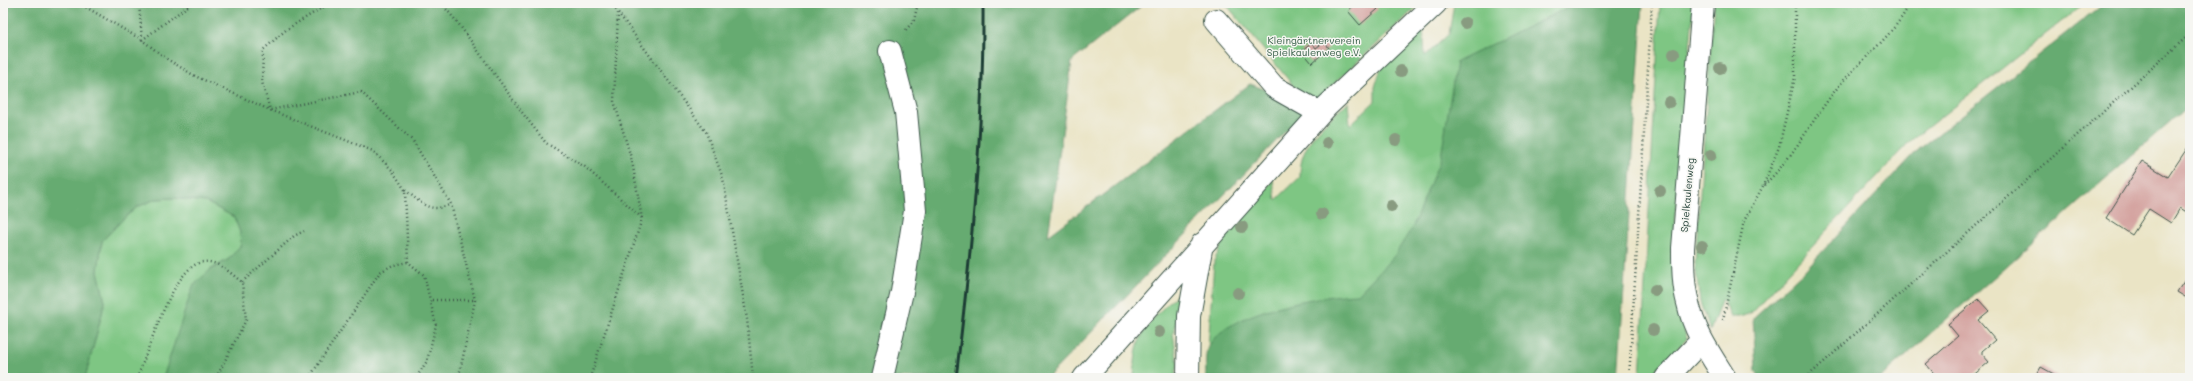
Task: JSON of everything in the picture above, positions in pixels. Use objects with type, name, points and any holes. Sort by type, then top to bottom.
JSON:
[{"type":"street","points":[[1084,378],[1320,113],[1436,3]]},
{"type":"street","name":"Spielkaulenweg","points":[[1703,3],[1683,248],[1684,283],[1688,304],[1701,340],[1725,378]]},
{"type":"street","points":[[1216,20],[1274,87],[1320,113]]},
{"type":"street","points":[[882,378],[902,292],[915,211],[906,112],[890,51]]},
{"type":"street","points":[[1188,378],[1189,316],[1203,243]]},
{"type":"street","points":[[1666,378],[1701,340]]},
{"type":"path","points":[[3,8],[4,3]]},
{"type":"path","points":[[79,3],[142,40],[195,76],[270,110],[373,151],[392,170],[405,190],[429,208],[439,209],[451,204]]},
{"type":"path","points":[[139,3],[142,40]]},
{"type":"path","points":[[142,40],[192,3]]},
{"type":"path","points":[[270,110],[262,82],[263,50],[286,29],[330,3]]},
{"type":"path","points":[[442,3],[546,143],[585,167],[642,219]]},
{"type":"path","points":[[611,3],[706,132],[722,178],[747,319],[753,378]]},
{"type":"path","points":[[1629,378],[1652,3]]},
{"type":"path","points":[[1701,340],[1724,320],[1744,221],[1763,186],[1778,147],[1795,77],[1795,3]]},
{"type":"path","points":[[1763,186],[1778,172],[1805,137],[1838,87],[1880,45],[1910,3]]},
{"type":"path","points":[[590,378],[642,219],[632,161],[614,101],[618,13]]},
{"type":"path","points":[[1806,378],[2190,34]]},
{"type":"path","points":[[270,110],[360,92],[413,141],[451,204],[475,300],[460,372],[456,378]]},
{"type":"path","points":[[405,190],[408,262],[424,275],[432,300],[436,325],[433,344],[427,361],[416,378]]},
{"type":"path","points":[[242,282],[294,236],[304,232]]},
{"type":"path","points":[[137,378],[169,296],[188,269],[202,262],[217,263],[242,282],[246,320],[216,378]]},
{"type":"path","points":[[309,378],[380,272],[393,265],[408,262]]},
{"type":"path","points":[[432,300],[475,300]]},
{"type":"green space","points":[[3,3],[1145,3],[1072,61],[1048,236],[1250,84],[1310,106],[1047,378],[163,378],[193,286],[210,270],[229,259],[241,245],[240,232],[234,217],[206,202],[174,198],[156,199],[137,207],[102,241],[98,271],[105,302],[85,378],[3,378]]},
{"type":"green space","name":"Kleingärtnerverein Spielkaulenweg e.V.","points":[[1225,3],[1421,3],[1310,106]]},
{"type":"green space","points":[[1454,3],[1577,3],[1508,37],[1566,378],[1206,378],[1214,261],[1226,236],[1237,221],[1273,180],[1276,200],[1300,177],[1304,154],[1309,144],[1322,126],[1348,102],[1350,125],[1375,101],[1375,87],[1381,68],[1423,27],[1425,56],[1449,34]]},
{"type":"green space","points":[[1577,3],[1643,3],[1618,378],[1206,378],[1207,348],[1220,333],[1236,322],[1256,314],[1300,301],[1322,297],[1358,294],[1395,255],[1413,226],[1441,157],[1456,62]]},
{"type":"green space","points":[[1660,3],[1694,3],[1672,249],[1677,305],[1687,339],[1648,378],[1640,378]]},
{"type":"green space","points":[[1714,3],[2085,3],[1909,142],[1751,313],[1740,317],[1731,317],[1722,299],[1710,331],[1700,302],[1695,263]]},
{"type":"green space","points":[[2104,3],[2190,3],[2190,104],[1880,378],[1760,378],[1756,371],[1753,318],[1803,272],[1918,150]]},
{"type":"green space","points":[[174,198],[206,202],[234,217],[240,232],[241,245],[229,259],[210,270],[163,378],[85,378],[105,302],[98,271],[102,241],[137,207],[156,199]]},
{"type":"green space","points":[[1183,289],[1185,289],[1184,295],[1173,333],[1178,364],[1175,378],[1128,378],[1134,376],[1135,359],[1138,346],[1147,327],[1158,313]]},
{"type":"building","points":[[1357,3],[1373,3],[1378,9],[1360,25],[1348,11]]},
{"type":"building","points":[[1324,42],[1329,48],[1312,63],[1302,51],[1312,43],[1316,48]]},
{"type":"building","points":[[2190,144],[2190,214],[2180,208],[2171,223],[2149,209],[2132,235],[2106,218],[2142,161],[2168,177]]},
{"type":"building","points":[[2190,272],[2190,300],[2177,292]]},
{"type":"building","points":[[1978,299],[1989,311],[1978,320],[1995,340],[1982,351],[1982,354],[1989,362],[1970,378],[1950,378],[1946,374],[1941,378],[1938,378],[1926,364],[1958,336],[1948,324]]},
{"type":"building","points":[[2041,367],[2061,378],[2035,378]]},
{"type":"railway","points":[[956,378],[976,191],[983,50],[983,3]]}]
